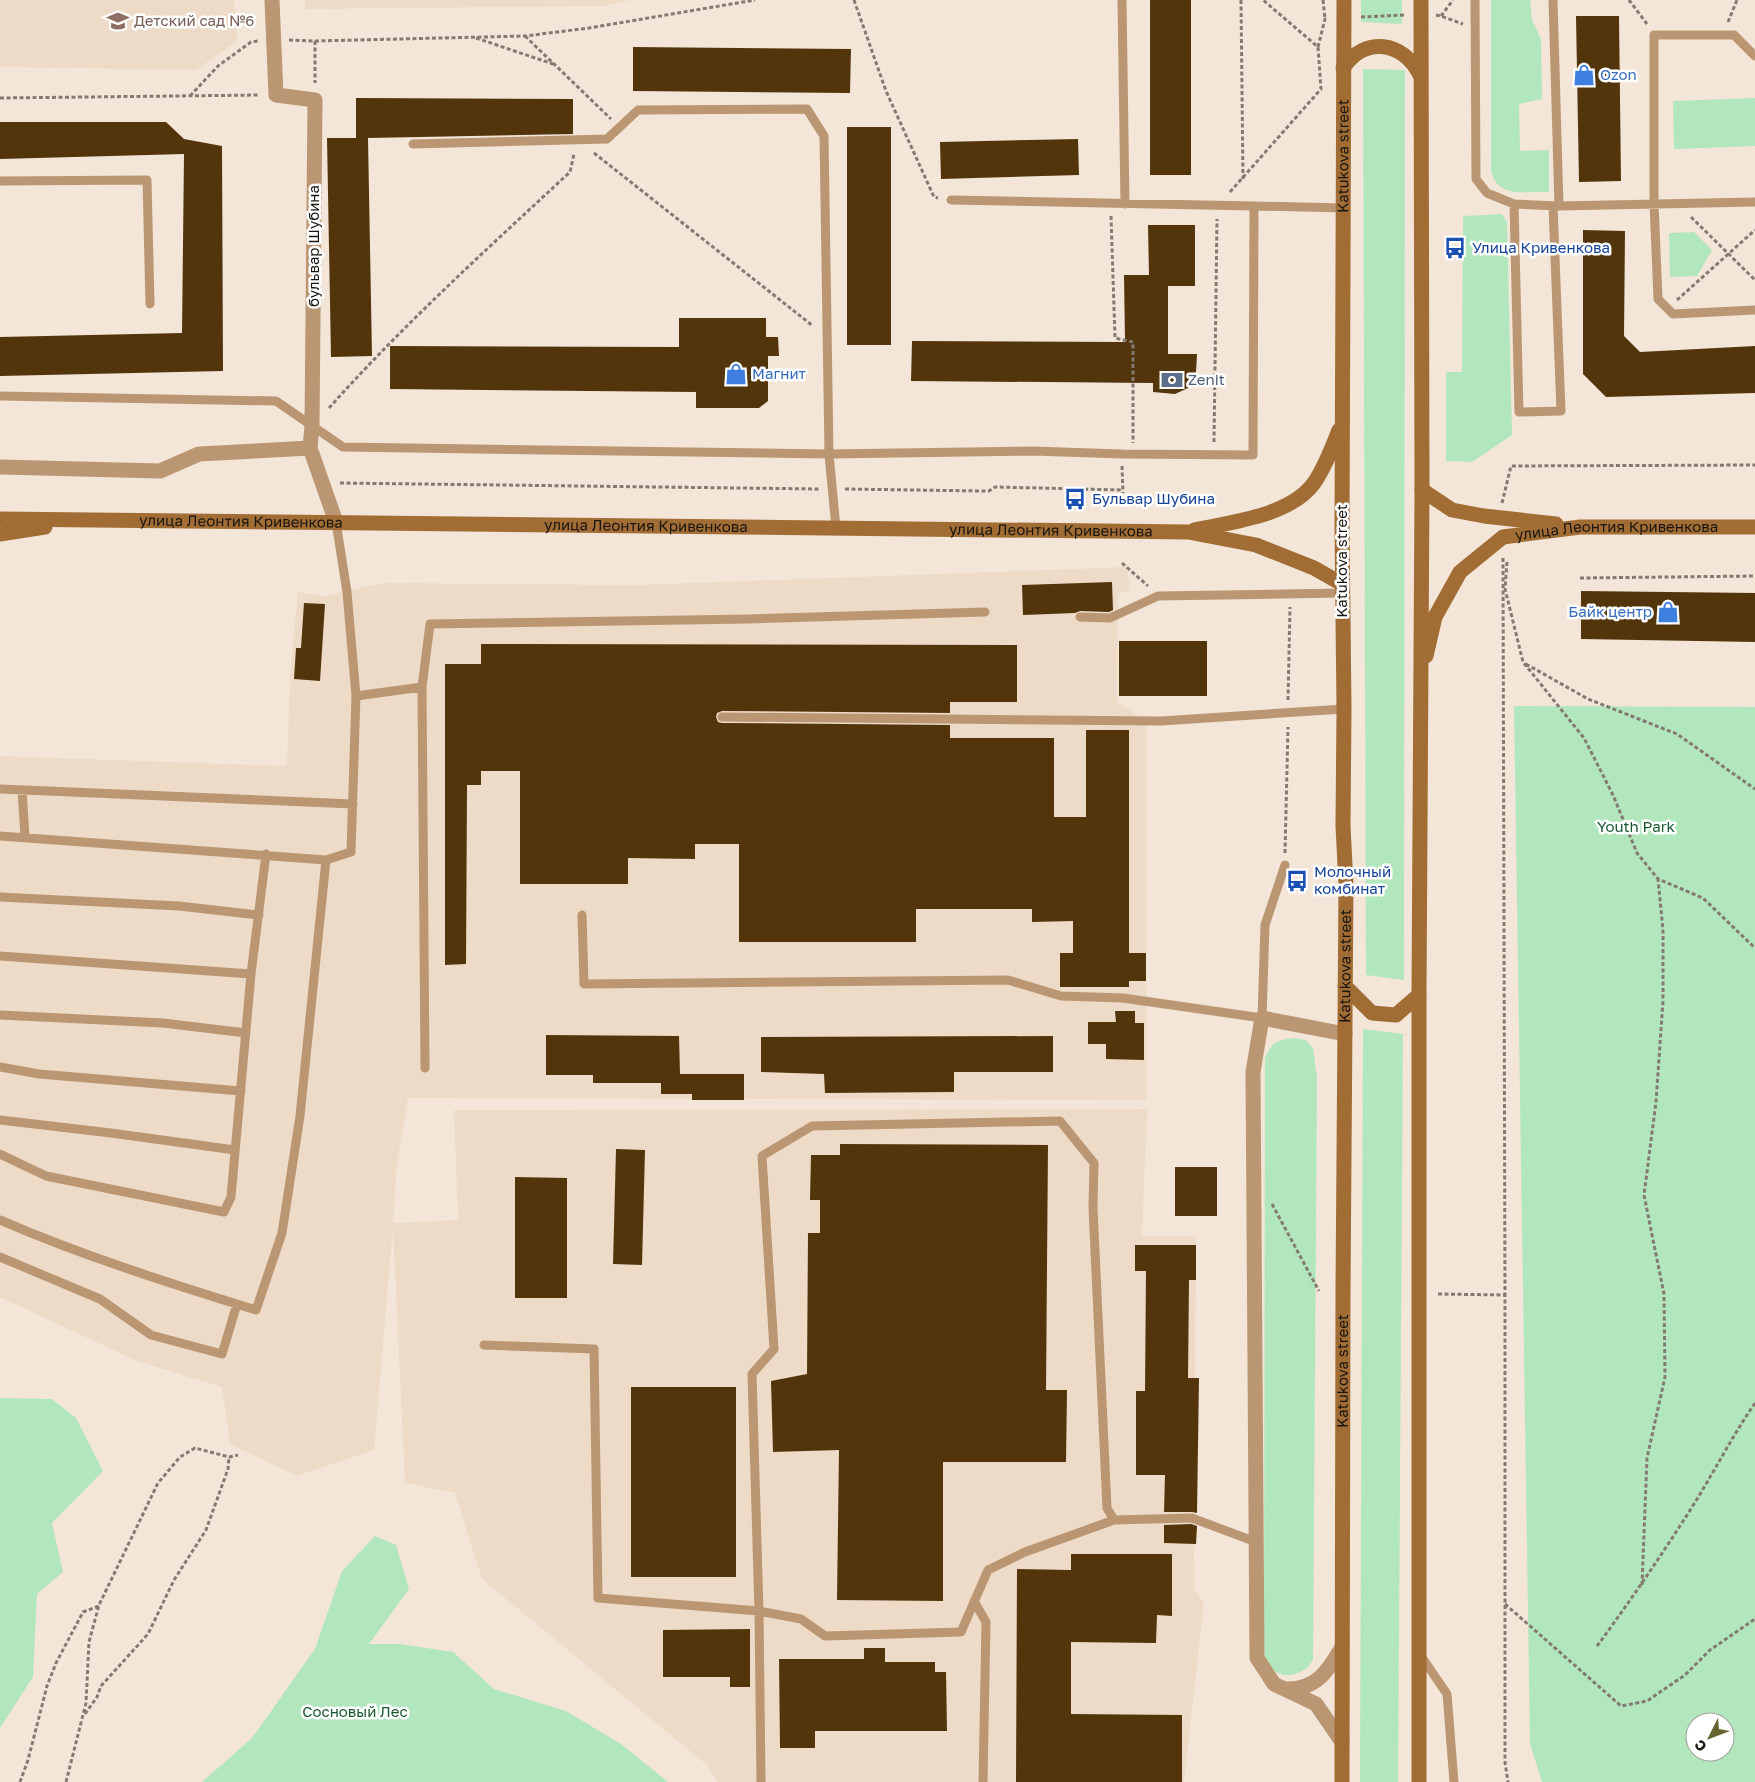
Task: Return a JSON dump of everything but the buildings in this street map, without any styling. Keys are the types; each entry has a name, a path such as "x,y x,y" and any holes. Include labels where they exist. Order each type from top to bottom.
{"main road":[{"name":"Katukova street","path":"1342,1782 1345,1034 1342,588 1344,0"},
{"path":"1419,1782 1419,995 1422,490 1421,7"},
{"path":"1343,68 1357,52 1373,46 1390,47 1404,55 1416,67 1420,75"},
{"path":"1188,532 1257,517 1291,503 1313,483 1342,423"},
{"path":"1422,490 1452,510 1580,527"},
{"name":"улица Леонтия Кривенкова","path":"0,519 1188,532"},
{"name":"улица Леонтия Кривенкова","path":"0,534 104,519"},
{"name":"улица Леонтия Кривенкова","path":"1420,681 1435,617 1460,572 1503,537 1580,527 1755,527"},
{"path":"1188,532 1256,545 1314,568 1342,588"},
{"path":"1345,986 1372,1013 1396,1015 1419,995"}],"street":[{"path":"272,0 276,95 315,100"},
{"name":"бульвар Шубина","path":"315,100 312,426 310,448 336,522"},
{"path":"0,467 160,471 199,454 310,448"},
{"path":"1342,1742 1316,1704 1274,1684 1258,1658 1253,1072 1262,1018 1345,1034"},
{"path":"1274,1684 1288,1690 1305,1688 1319,1679 1330,1668 1342,1648"}],"lane":[{"path":"1122,0 1126,204"},
{"path":"1475,0 1476,179 1487,193 1514,204 1556,206 1755,202"},
{"path":"1514,204 1519,412 1561,411 1552,0"},
{"path":"1755,56 1734,35 1654,35 1654,204 1658,299 1672,314 1755,310"},
{"path":"413,144 607,139 638,110 807,109 824,136 829,454 836,528"},
{"path":"0,181 147,180 150,304"},
{"path":"951,200 1344,208"},
{"path":"0,396 276,401 343,447 829,454 1033,451 1252,455 1254,206"},
{"path":"0,836 266,854 326,860 351,852 356,696 348,592 336,522"},
{"path":"1080,617 1110,618 1158,596 1290,594 1342,588"},
{"path":"425,1068 422,687 430,624 749,620 985,612"},
{"path":"356,696 422,687"},
{"path":"722,718 1161,721 1344,709"},
{"path":"0,789 352,804"},
{"path":"22,790 25,837"},
{"path":"0,1154 46,1176 224,1212 231,1197 246,1032 266,854"},
{"path":"0,1220 49,1241 161,1280 256,1310 282,1233 300,1116 326,860"},
{"path":"582,915 584,984 1008,980 1061,996 1123,998 1262,1018 1266,925 1285,866"},
{"path":"0,897 179,906 259,915"},
{"path":"0,956 252,974"},
{"path":"0,1015 163,1023 246,1032"},
{"path":"0,1067 39,1074 241,1091"},
{"path":"0,1120 235,1150"},
{"path":"761,1782 752,1374 774,1349 762,1156 812,1126 1060,1122 1094,1163 1093,1208 1107,1508 1114,1520"},
{"path":"0,1257 100,1299 151,1335 222,1354 237,1304"},
{"path":"484,1345 594,1350 598,1598 758,1611 801,1618 825,1636 961,1632 988,1570 1025,1552 1114,1520 1192,1518 1256,1542"},
{"path":"974,1601 986,1622 983,1782"},
{"path":"1419,1653 1447,1694 1454,1782"}],"path":[{"path":"190,96 218,66 251,42 274,39 315,41 525,36 589,28 755,0"},
{"path":"854,0 886,91 934,197 951,200"},
{"path":"1241,0 1242,179"},
{"path":"1264,0 1318,47"},
{"path":"1214,454 1218,205 1321,89 1318,47 1325,19 1323,0"},
{"path":"1441,16 1453,0"},
{"path":"1629,0 1654,35"},
{"path":"1723,35 1738,0"},
{"path":"1325,19 1421,7 1475,29"},
{"path":"525,36 620,127"},
{"path":"474,38 556,65"},
{"path":"315,41 315,100"},
{"path":"0,98 276,95"},
{"path":"312,426 372,359 437,295 570,172 577,140 827,338"},
{"path":"1111,203 1114,338 1133,342 1133,454"},
{"path":"1676,203 1755,280"},
{"path":"1668,308 1755,230"},
{"path":"322,482 983,491 989,491 995,487 1123,491 1122,454"},
{"path":"1498,517 1511,466 1755,465"},
{"path":"1503,537 1505,1762 1508,1782"},
{"path":"1507,562 1505,589 1523,662 1584,738 1613,795 1637,853 1658,878 1703,898 1755,948"},
{"path":"1122,563 1158,596"},
{"path":"1580,578 1755,576"},
{"path":"1288,700 1290,594"},
{"path":"1523,662 1588,699 1677,734 1755,789"},
{"path":"1285,866 1288,720"},
{"path":"1642,1585 1647,1458 1665,1377 1664,1294 1644,1195 1656,1102 1663,1002 1663,930 1658,878"},
{"path":"1268,1197 1319,1291"},
{"path":"1438,1294 1505,1295"},
{"path":"1598,1646 1642,1585 1695,1502 1734,1433 1755,1403"},
{"path":"66,1782 86,1703 88,1642 99,1606 158,1483 180,1457 195,1448 229,1457 238,1455"},
{"path":"83,1716 97,1697 101,1686 148,1634 174,1580 206,1530 228,1469 229,1457"},
{"path":"1505,1603 1621,1706 1647,1701 1685,1675 1710,1650 1755,1619"},
{"path":"20,1782 28,1760 47,1686 56,1663 83,1612 99,1606"}],"shaded area":[{"name":"Детский сад №6","path":"0,0 234,0 237,41 196,70 0,67"},
{"path":"305,0 630,0 606,6 305,9"},
{"path":"1127,567 1130,590 1118,594 1117,702 1146,721 1146,1100 408,1098 397,1164 393,1223 458,1220 454,1110 1147,1109 1142,1236 1196,1236 1194,1589 1204,1603 1184,1782 717,1782 707,1765 482,1579 455,1493 405,1483 393,1227 374,1450 297,1476 230,1444 222,1387 137,1361 0,1297 0,756 287,766 290,675 298,592 323,596 384,583 636,585"}],"green space":[{"path":"1361,0 1402,0 1402,24 1361,22"},
{"path":"1491,0 1530,0 1532,20 1541,39 1542,99 1519,104 1520,151 1549,150 1549,192 1514,192 1506,190 1495,180 1491,171"},
{"path":"1363,69 1405,70 1404,980 1366,975"},
{"path":"1755,98 1755,146 1674,149 1673,101"},
{"path":"1502,214 1507,222 1512,435 1472,462 1446,461 1446,372 1462,372 1463,216"},
{"path":"1694,232 1712,250 1697,276 1670,277 1669,233"},
{"name":"Youth Park","path":"1514,706 1755,707 1755,1782 1542,1782 1530,1744"},
{"path":"1363,1029 1403,1034 1398,1782 1360,1782"},
{"path":"1293,1038 1306,1040 1313,1048 1317,1078 1313,1660 1304,1670 1292,1675 1285,1675 1273,1670 1267,1663 1264,1652 1265,1058 1272,1045 1282,1040"},
{"path":"0,1398 52,1399 76,1418 103,1471 52,1523 63,1572 37,1594 33,1677 0,1728"},
{"name":"Сосновый Лес","path":"375,1536 396,1545 409,1589 369,1644 400,1644 453,1652 494,1689 566,1711 621,1744 668,1782 202,1782 252,1738 315,1649 342,1571"}],"place":[{"name":"Детский сад №6","path":"118,21"},
{"name":"Ozon","path":"1584,75"},
{"name":"Улица Кривенкова","path":"1455,248"},
{"name":"Магнит","path":"736,374"},
{"name":"Zenit","path":"1172,380"},
{"name":"Бульвар Шубина","path":"1075,499"},
{"name":"Байк центр","path":"1668,612"},
{"name":"Молочный комбинат","path":"1297,881"}]}
